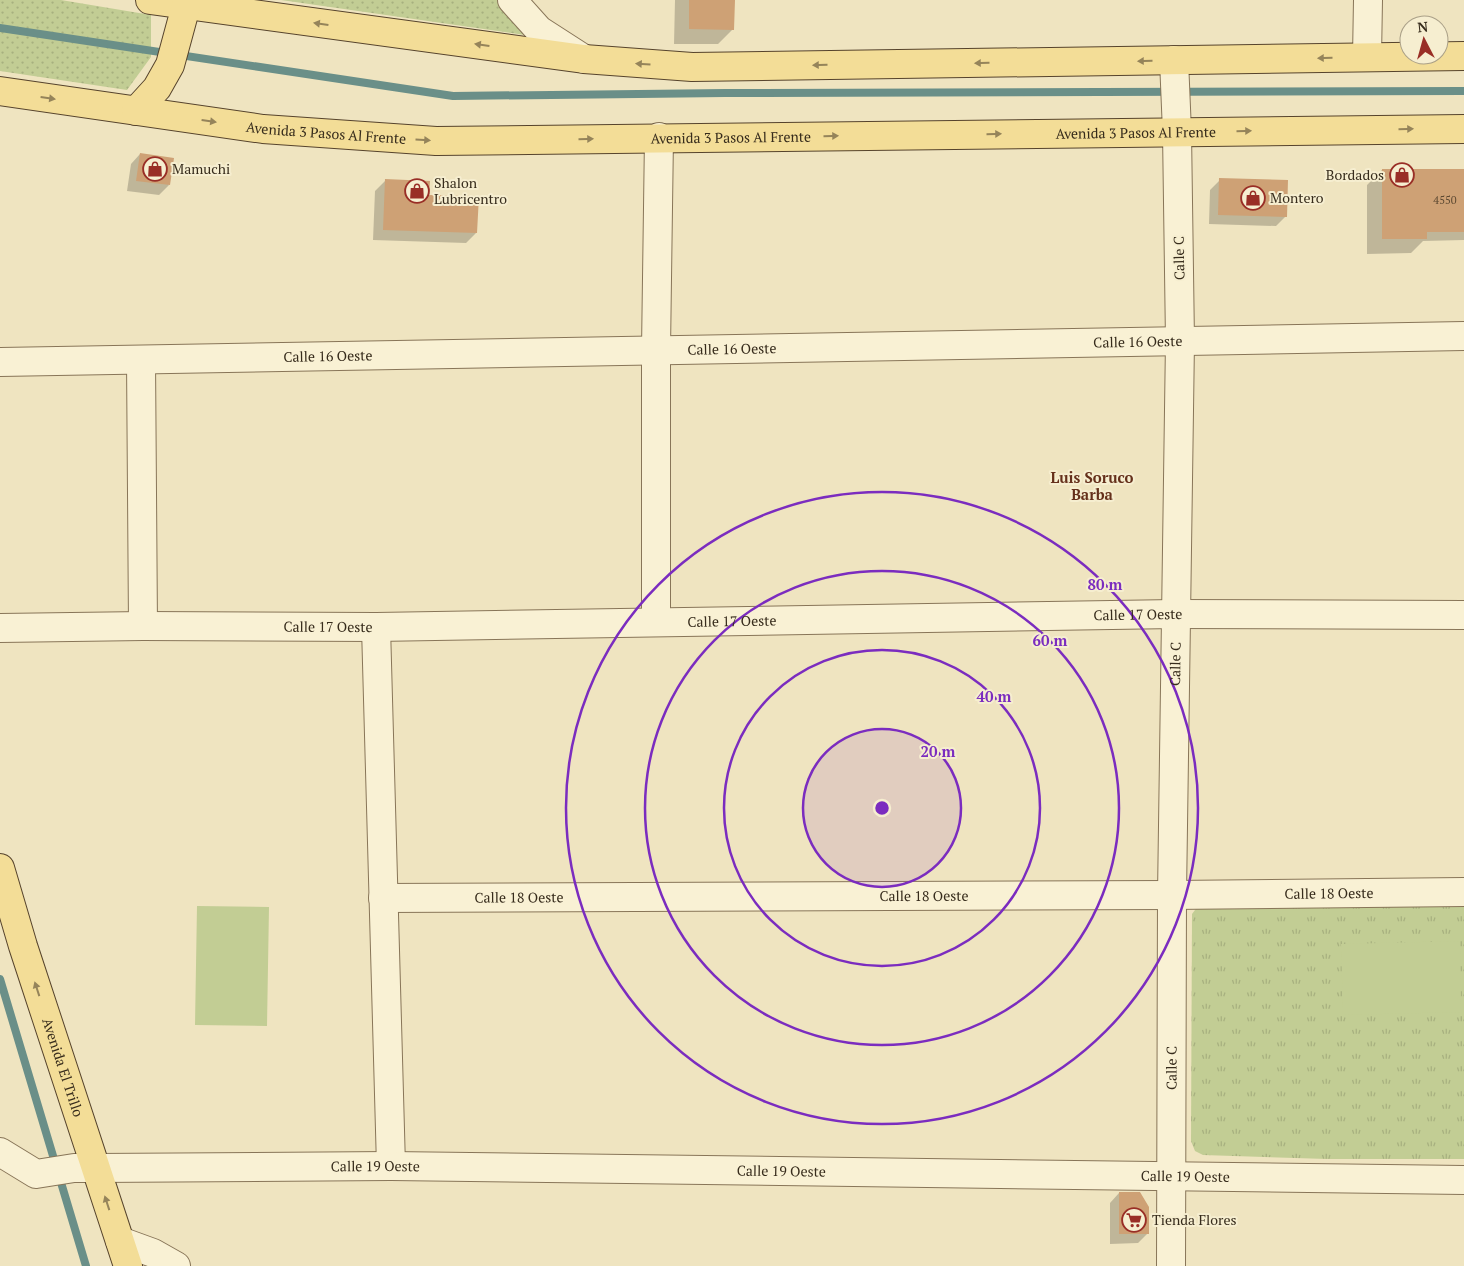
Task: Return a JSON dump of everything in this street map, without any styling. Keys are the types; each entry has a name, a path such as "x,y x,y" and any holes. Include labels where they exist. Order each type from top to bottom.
{"main road":[{"name":"Avenida 3 Pasos Al Frente","path":"150,0 188,9 584,59 1175,96 1464,129"},
{"path":"136,111 157,88 170,65 188,9"},
{"name":"Avenida 3 Pasos Al Frente","path":"0,91 262,129 436,141 659,138 1175,96 1367,57 1464,56"},
{"name":"Avenida El Trillo","path":"0,868 85,1168 124,1254"}],"street":[{"path":"512,0 540,30 584,59"},
{"path":"1367,57 1368,0"},
{"name":"Calle C","path":"1171,1266 1172,895 1180,341 1175,96"},
{"path":"656,621 656,349 659,138"},
{"name":"Calle 16 Oeste","path":"0,362 1464,336"},
{"path":"141,360 143,626"},
{"name":"Calle 17 Oeste","path":"0,628 143,626 376,627 1175,614 1464,615"},
{"path":"376,627 391,1166"},
{"name":"Calle 18 Oeste","path":"384,898 1464,892"},
{"name":"Calle 19 Oeste","path":"0,1152 36,1174 85,1168 391,1166 1464,1180"},
{"path":"124,1254 153,1253 176,1266"}],"green space":[{"path":"0,0 61,0 151,15 151,57 127,90 0,71"},
{"path":"281,0 497,0 511,17 532,36"},
{"path":"1464,901 1464,1159 1327,1159 1203,1155 1195,1151 1191,1141 1192,914 1198,906"},
{"path":"197,906 269,907 267,1026 195,1025"},
{"path":"1460,941 1461,1012 1343,1015 1341,944"}],"building":[{"path":"689,0 735,0 734,30 689,29"},
{"name":"Mamuchi","path":"140,153 174,158 170,185 136,181"},
{"path":"1382,169 1464,169 1464,232 1427,232 1427,239 1382,239"},
{"name":"Montero","path":"1219,178 1288,180 1287,217 1218,215"},
{"path":"385,179 430,181 429,195 479,196 477,233 383,230"},
{"name":"Tienda Flores","path":"1119,1192 1140,1192 1149,1207 1149,1234 1119,1234"}],"waterway":[{"path":"0,28 453,96 725,93 1464,91"},
{"path":"0,979 86,1266"}],"place":[{"name":"Mamuchi","path":"155,169"},
{"name":"Bordados","path":"1402,175"},
{"name":"Shalon Lubricentro","path":"417,191"},
{"name":"Montero","path":"1253,198"},
{"name":"Tienda Flores","path":"1134,1220"}],"district":[{"name":"Luis Soruco Barba","path":"1092,486"}]}
